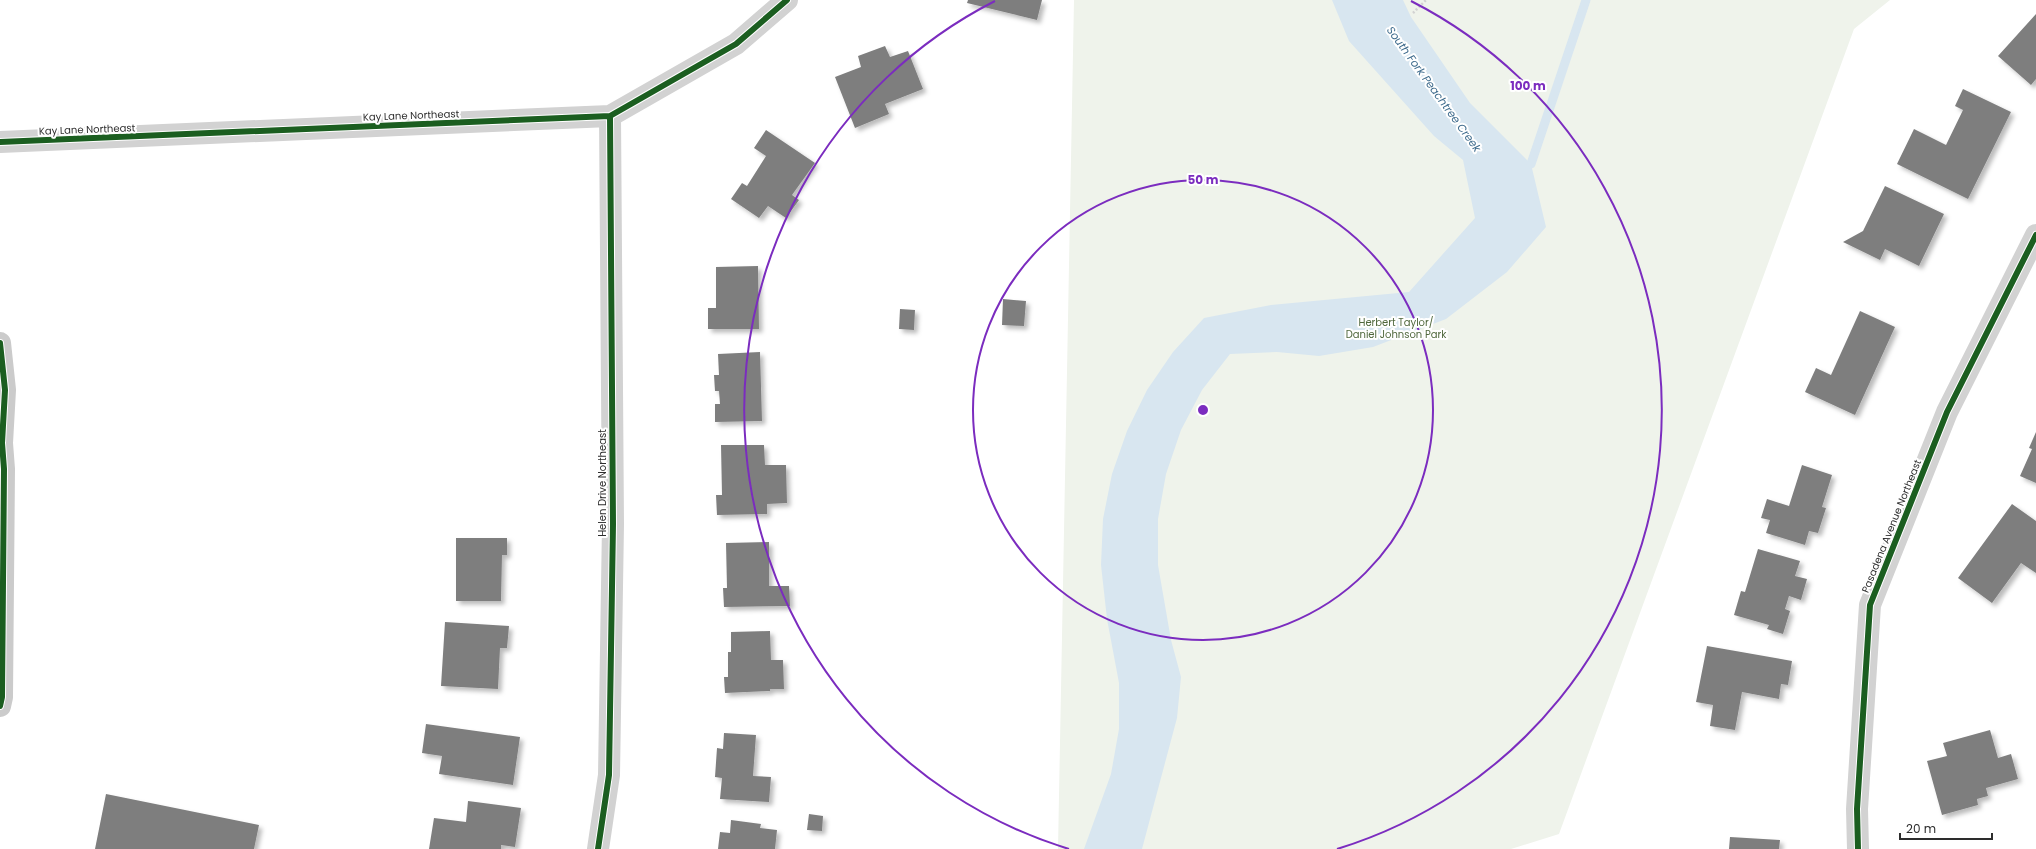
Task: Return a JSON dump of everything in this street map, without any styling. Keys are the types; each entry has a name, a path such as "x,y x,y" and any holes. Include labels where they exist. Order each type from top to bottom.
{"main road":[{"path":"0,343 4,390 2,443 4,469 2,697 0,706"}],"street":[{"name":"Kay Lane Northeast","path":"0,142 610,116 736,44 787,0"},
{"name":"Helen Drive Northeast","path":"598,849 609,775 613,524 610,116"},
{"name":"Pasadena Avenue Northeast","path":"1858,849 1857,809 1870,605 1947,412 2036,235"}],"path":[{"path":"1413,13 1426,0"}],"green space":[{"name":"Herbert Taylor/ Daniel Johnson Park","path":"1074,0 1890,0 1854,29 1559,834 1511,849 1058,849"}],"water":[{"name":"South Fork Peachtree Creek","path":"1332,0 1403,0 1411,17 1470,103 1531,164 1546,227 1507,272 1446,319 1373,347 1319,356 1277,352 1230,354 1202,390 1181,430 1166,474 1158,519 1158,565 1171,640 1181,677 1177,718 1142,849 1084,849 1111,774 1119,729 1119,683 1107,619 1101,565 1103,519 1112,474 1127,431 1147,390 1173,352 1204,318 1271,305 1409,292 1475,218 1463,160 1434,136 1349,41"}],"building":[{"path":"968,0 1042,0 1037,20 967,3"},
{"path":"2036,14 2036,79 2031,85 1998,56"},
{"path":"885,46 890,57 908,51 923,89 885,104 889,114 855,128 835,77 861,67 858,56"},
{"path":"1963,89 2011,112 1968,199 1897,164 1914,129 1946,145 1963,110 1955,106"},
{"path":"766,130 815,163 792,195 799,200 786,218 768,206 759,218 731,199 742,183 747,186 766,156 754,148"},
{"path":"1885,186 1944,214 1919,266 1885,249 1880,260 1843,242 1863,231"},
{"path":"758,266 759,329 708,329 708,308 716,308 716,267"},
{"path":"1003,299 1026,301 1024,326 1002,325"},
{"path":"900,309 915,310 914,330 899,329"},
{"path":"1860,311 1895,327 1855,415 1805,392 1816,368 1831,375"},
{"path":"760,352 762,421 715,422 715,404 720,404 719,391 715,391 714,375 719,375 718,354"},
{"path":"2036,432 2036,483 2020,476 2032,449 2029,448"},
{"path":"721,445 764,445 765,465 786,465 787,503 767,504 767,514 717,515 716,495 722,495"},
{"path":"1802,465 1832,475 1822,507 1826,508 1818,533 1809,531 1805,545 1766,533 1770,520 1761,518 1767,499 1789,506"},
{"path":"2012,504 2036,521 2036,573 2021,563 1992,603 1958,578"},
{"path":"456,538 507,538 507,555 502,555 501,601 456,601"},
{"path":"769,542 769,586 789,586 790,606 724,607 723,588 727,588 726,543"},
{"path":"1758,549 1800,561 1795,576 1807,579 1801,600 1789,596 1785,609 1790,611 1783,634 1767,629 1769,625 1734,615 1741,591 1745,592"},
{"path":"445,622 509,626 507,648 500,648 498,689 441,686"},
{"path":"770,631 771,660 783,660 784,689 725,693 724,677 728,677 728,652 731,652 731,632"},
{"path":"1707,646 1792,661 1788,685 1781,684 1779,699 1742,692 1735,730 1710,726 1713,705 1696,702"},
{"path":"426,724 520,737 513,785 439,774 442,756 422,753"},
{"path":"1990,730 1998,758 2011,754 2018,779 1986,788 1988,796 1977,799 1978,805 1942,815 1927,761 1947,756 1943,743"},
{"path":"724,733 756,735 753,776 771,777 769,802 720,799 722,778 715,777 717,748 723,749"},
{"path":"106,794 259,825 254,849 95,849"},
{"path":"468,801 521,808 515,847 501,845 501,849 429,849 434,818 466,822"},
{"path":"809,814 823,816 822,831 807,830"},
{"path":"731,820 761,824 760,828 777,830 775,849 718,849 720,832 730,833"},
{"path":"1730,837 1780,840 1779,849 1729,849"}],"waterway":[{"path":"1531,164 1586,0"}],"cycle path":[{"path":"0,142 610,116 736,44 787,0"},
{"path":"598,849 609,775 613,524 610,116"},
{"path":"1858,849 1857,809 1870,605 1947,412 2036,235"},
{"path":"0,343 5,390 2,443 4,469 2,697 0,706"}]}
